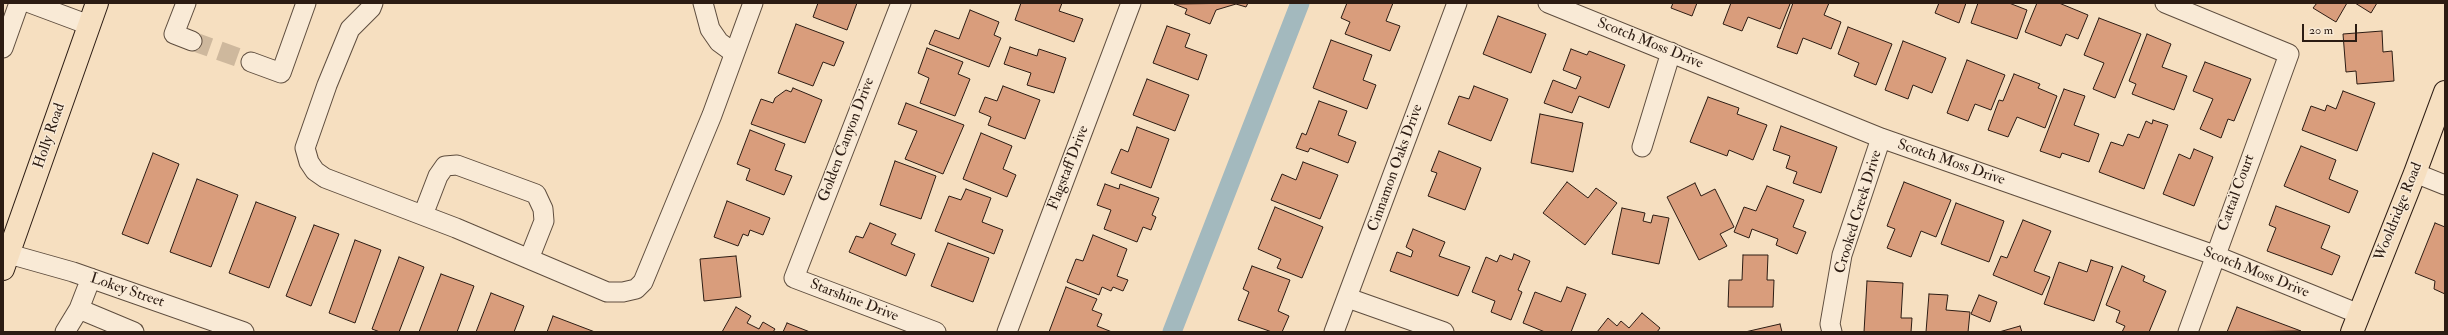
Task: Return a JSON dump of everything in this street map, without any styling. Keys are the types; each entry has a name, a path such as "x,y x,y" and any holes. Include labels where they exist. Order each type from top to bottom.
{"main road":[{"name":"Holly Road","path":"6,261 97,3"},
{"name":"Wooldridge Road","path":"2355,323 2415,173 2445,92"}],"street":[{"path":"3,48 19,3"},
{"path":"30,3 89,25"},
{"path":"186,3 174,34 192,41"},
{"path":"250,62 281,73 306,3"},
{"path":"373,3 371,8 350,29 327,85 305,148 308,162 325,178 423,215 607,292 623,292 636,289 643,282 734,53 752,3"},
{"path":"703,3 710,29 719,42 734,53"},
{"name":"Golden Canyon Drive","path":"794,278 901,3"},
{"name":"Flagstaff Drive","path":"1007,332 1131,3"},
{"name":"Cinnamon Oaks Drive","path":"1334,332 1348,298 1457,3"},
{"name":"Scotch Moss Drive","path":"1548,3 1881,138 2214,255 2355,323"},
{"name":"Cattail Court","path":"2165,3 2289,54 2214,255 2188,332"},
{"path":"1642,147 1671,52"},
{"name":"Crooked Creek Drive","path":"1832,332 1830,324 1842,255 1881,138"},
{"path":"423,215 438,176 445,166 457,165 536,194 542,209 544,221 530,259"},
{"path":"2415,173 2445,185"},
{"name":"Lokey Street","path":"6,261 91,278 244,332"},
{"path":"65,332 79,309 91,278"},
{"name":"Starshine Drive","path":"794,278 936,332"},
{"path":"1348,298 1444,332"},
{"path":"79,309 134,332"}],"building":[{"path":"818,3 857,3 847,30 813,17"},
{"path":"1021,3 1062,3 1059,11 1083,19 1074,42 1015,20"},
{"path":"1248,3 1246,7 1236,4 1216,10 1210,24 1185,14 1187,9 1174,4"},
{"path":"1347,3 1393,3 1386,21 1400,26 1390,51 1345,34 1350,22 1341,18"},
{"path":"1673,3 1697,3 1692,16 1671,8"},
{"path":"1731,3 1790,4 1780,29 1748,17 1742,31 1723,24"},
{"path":"1793,3 1829,3 1824,15 1841,22 1831,49 1803,38 1797,54 1777,47"},
{"path":"1939,3 1966,3 1959,23 1935,13"},
{"path":"1978,3 2009,3 2027,10 2017,39 1971,23"},
{"path":"2037,3 2059,3 2088,15 2078,39 2066,34 2061,46 2025,32"},
{"path":"2317,3 2347,3 2336,22 2313,8"},
{"path":"2355,3 2377,3 2371,13"},
{"path":"970,10 999,22 994,35 1001,38 989,67 929,44 935,30 959,39"},
{"path":"1498,16 1546,34 1531,73 1483,54"},
{"path":"2099,18 2141,34 2115,98 2093,89 2104,63 2084,55"},
{"path":"796,24 844,42 834,66 823,62 813,86 778,73"},
{"path":"1167,26 1190,34 1185,47 1207,55 1198,80 1153,63"},
{"path":"1848,27 1892,44 1876,85 1854,76 1859,63 1838,54"},
{"path":"2382,31 2383,52 2392,51 2394,81 2357,84 2356,71 2346,72 2343,34"},
{"path":"2147,34 2171,44 2162,67 2187,76 2174,110 2132,94 2136,84 2129,81"},
{"path":"1331,40 1372,55 1363,80 1376,85 1367,109 1313,88"},
{"path":"1903,41 1946,58 1932,93 1913,85 1908,99 1885,90"},
{"path":"1010,47 1037,56 1039,49 1066,58 1054,93 1027,85 1031,73 1004,64"},
{"path":"927,48 963,62 958,74 970,79 955,116 920,103 929,78 918,73"},
{"path":"1571,49 1587,55 1589,51 1625,65 1609,108 1579,96 1572,113 1544,103 1553,80 1576,89 1581,77 1563,70"},
{"path":"1967,60 2005,75 1991,110 1975,104 1968,121 1947,113"},
{"path":"2205,62 2251,79 2234,121 2228,119 2221,138 2200,129 2213,99 2193,91"},
{"path":"2014,74 2040,84 2038,88 2057,96 2045,128 2017,117 2008,137 1988,130 1999,100 2003,101"},
{"path":"1147,79 1189,95 1175,131 1133,115"},
{"path":"1003,86 1040,100 1025,139 988,125 991,117 979,112 985,97 997,101"},
{"path":"1474,86 1508,99 1491,141 1448,124 1459,96 1469,99"},
{"path":"793,88 822,100 805,143 751,124 761,99 773,103 775,98 786,90 791,92"},
{"path":"2064,89 2085,96 2074,125 2099,134 2089,162 2062,153 2060,158 2040,151"},
{"path":"2343,91 2375,103 2357,151 2302,130 2311,106 2325,111 2327,105 2336,109"},
{"path":"1708,97 1739,108 1737,114 1767,125 1753,160 1729,150 1727,156 1690,142"},
{"path":"1319,101 1347,111 1338,135 1356,142 1348,163 1310,148 1308,152 1296,148 1302,133 1306,135"},
{"path":"906,103 964,125 943,174 905,159 917,131 898,124"},
{"path":"1540,114 1583,123 1573,172 1531,163"},
{"path":"2153,120 2168,125 2144,189 2099,172 2111,142 2123,146 2128,134 2139,138 2146,121 2152,124"},
{"path":"1781,126 1837,147 1821,193 1793,183 1797,172 1786,168 1790,156 1773,150"},
{"path":"1137,127 1169,139 1151,188 1111,173 1121,149 1128,152"},
{"path":"750,130 785,144 775,170 792,176 784,195 746,180 750,169 737,164"},
{"path":"981,133 1012,146 1003,169 1016,175 1007,197 963,179"},
{"path":"2301,146 2336,160 2329,179 2358,191 2349,213 2284,186"},
{"path":"2194,149 2213,157 2194,206 2163,194 2179,154 2190,159"},
{"path":"1439,151 1481,168 1465,210 1428,196 1437,173 1431,171"},
{"path":"153,153 179,164 148,244 122,234"},
{"path":"895,161 936,176 921,219 880,205"},
{"path":"1303,162 1338,175 1320,219 1271,200 1282,174 1296,180"},
{"path":"197,179 238,195 211,267 170,252"},
{"path":"1567,182 1588,198 1596,188 1617,203 1585,245 1543,213"},
{"path":"1904,182 1951,200 1936,237 1921,231 1911,257 1887,248 1895,229 1887,226"},
{"path":"1695,183 1701,196 1715,189 1734,227 1720,234 1727,246 1699,260 1667,197"},
{"path":"1105,184 1119,189 1120,184 1159,198 1152,215 1156,217 1151,230 1143,227 1137,242 1104,229 1111,210 1097,205"},
{"path":"1767,186 1804,200 1793,227 1806,232 1797,254 1776,245 1778,239 1752,229 1749,238 1734,232 1744,207 1756,211"},
{"path":"966,189 991,198 982,222 1003,230 994,254 935,231 949,196 961,200"},
{"path":"727,201 770,218 763,235 750,230 748,236 743,234 738,246 714,237"},
{"path":"256,202 296,217 269,288 229,273"},
{"path":"1956,203 2004,221 1989,262 1941,244"},
{"path":"2276,206 2330,226 2321,248 2340,256 2332,275 2267,251 2276,228 2269,225"},
{"path":"1275,207 1323,227 1302,278 1277,268 1281,259 1258,249"},
{"path":"1622,208 1645,213 1643,221 1651,223 1653,215 1669,218 1659,264 1612,254"},
{"path":"2023,220 2051,231 2034,271 2050,277 2042,295 1993,275 2001,256 2007,258"},
{"path":"870,223 896,234 891,244 915,254 906,276 849,252 856,236 863,238"},
{"path":"2435,223 2445,227 2445,294 2434,289 2435,281 2415,273"},
{"path":"314,225 339,234 311,306 286,296"},
{"path":"1413,229 1445,242 1439,256 1470,267 1458,296 1390,271 1397,252 1411,257 1413,251 1406,247"},
{"path":"1093,235 1127,249 1117,276 1128,280 1123,291 1113,287 1111,291 1102,287 1099,295 1067,282 1076,259 1083,261"},
{"path":"355,240 381,250 355,323 329,313"},
{"path":"948,243 989,258 973,302 931,286"},
{"path":"1514,254 1530,261 1518,290 1522,292 1511,320 1491,312 1495,301 1472,292 1486,257 1497,262 1500,255 1512,260"},
{"path":"1743,255 1768,255 1767,280 1774,280 1773,307 1728,307 1729,280 1742,280"},
{"path":"736,256 741,297 704,301 700,259"},
{"path":"399,257 424,267 399,332 380,332 372,329"},
{"path":"2091,260 2113,267 2094,321 2044,304 2059,262 2087,272"},
{"path":"1252,266 1290,280 1278,311 1289,316 1282,332 1272,332 1238,320 1249,292 1243,289"},
{"path":"2122,266 2145,276 2143,281 2166,291 2149,332 2122,332 2125,326 2116,322 2120,311 2106,305"},
{"path":"441,274 474,286 457,332 419,332"},
{"path":"1867,281 1903,283 1901,318 1912,318 1911,332 1864,332"},
{"path":"1066,287 1097,299 1092,310 1102,314 1097,326 1112,332 1049,332"},
{"path":"1567,287 1586,294 1571,332 1545,332 1523,323 1535,292 1561,302"},
{"path":"491,293 524,306 514,332 476,332"},
{"path":"1929,294 1948,295 1946,310 1970,312 1968,332 1926,332"},
{"path":"1979,295 1997,302 1990,322 1971,314"},
{"path":"736,307 751,316 747,323 759,329 763,322 775,329 773,332 722,332"},
{"path":"2237,307 2301,331 2227,332"},
{"path":"1642,313 1660,328 1657,332 1597,332 1608,318 1617,326 1621,321 1629,328"},
{"path":"553,316 595,332 547,332"},
{"path":"787,323 810,332 783,332"},
{"path":"1780,324 1782,332 1745,332"},
{"path":"2020,326 2022,332 1999,332"}],"waterway":[{"path":"1172,332 1300,3"}],"tunnel":[{"path":"192,41 251,62"}]}
